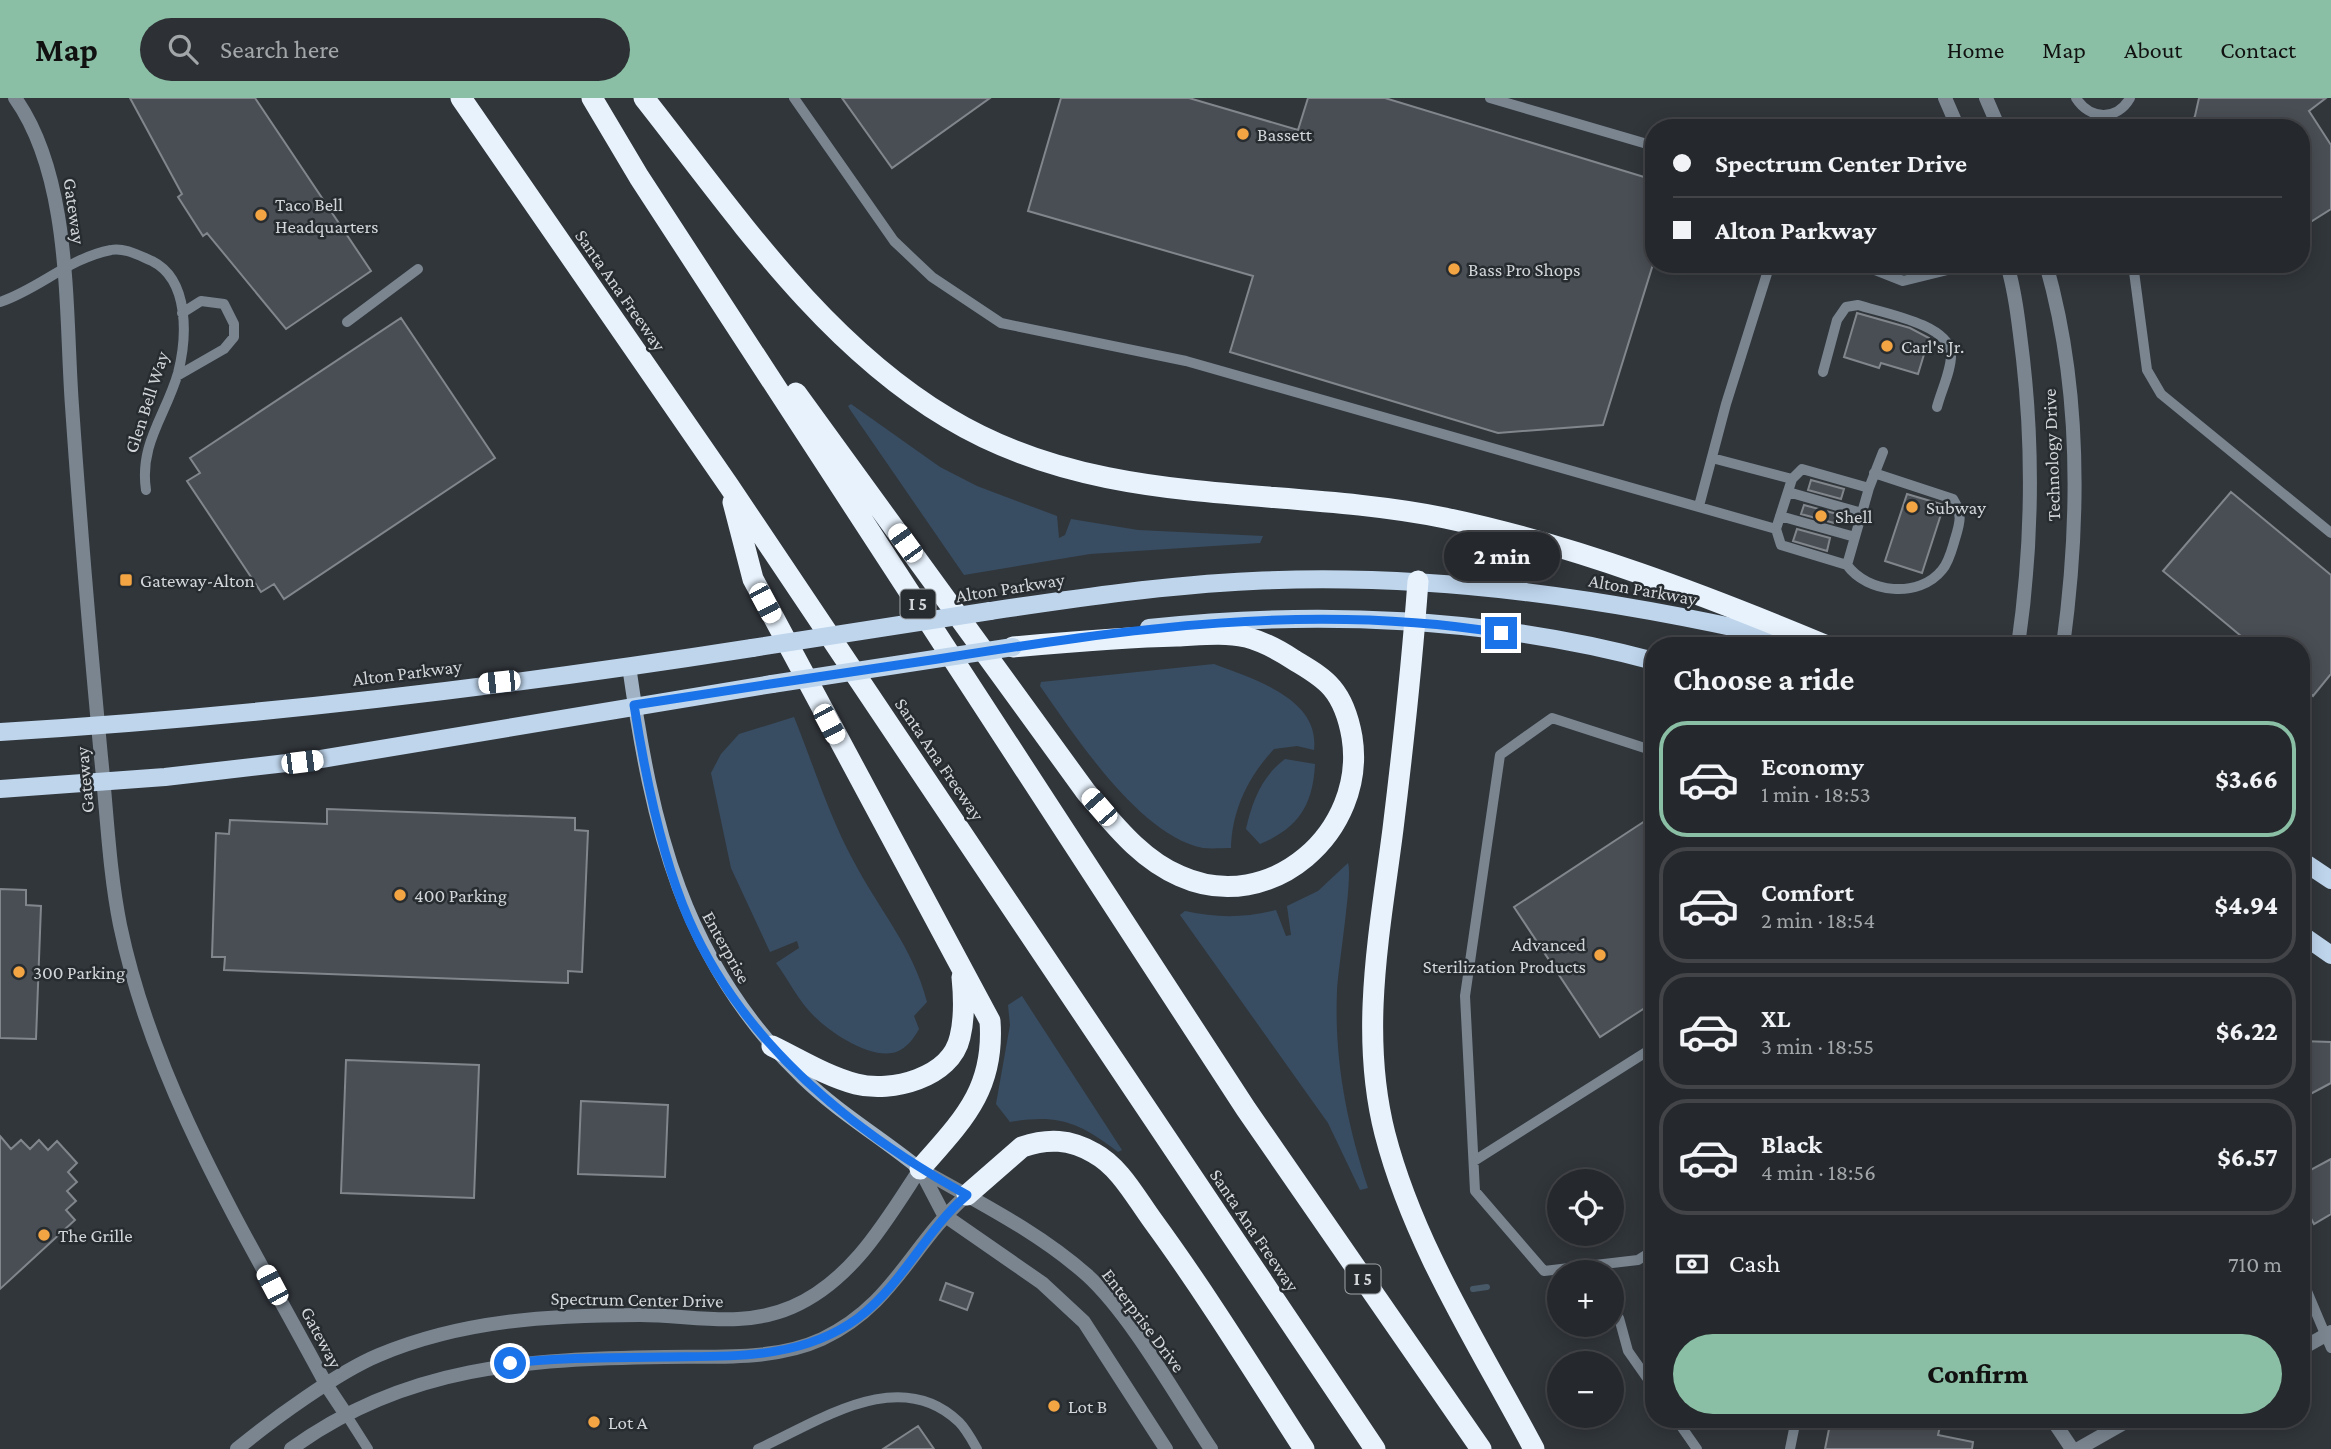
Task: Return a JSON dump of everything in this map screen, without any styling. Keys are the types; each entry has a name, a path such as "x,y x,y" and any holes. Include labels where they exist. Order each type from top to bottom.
{"highway":[{"name":"Santa Ana Freeway","path":"461,98 729,486 1375,1449"},
{"name":"I 5","path":"592,98 635,170 1246,1109 1481,1449"},
{"path":"644,98 787,278 866,357 930,408 1005,449 1069,471 1116,481 1184,490 1332,502 1446,519 1547,545 1676,587 1804,637"},
{"path":"635,170 1048,741 1086,792 1126,837 1156,863 1180,876 1230,886 1267,879 1292,869 1310,856 1336,825 1345,806 1354,763 1347,716 1332,688 1315,672 1279,650 1228,634 1013,647"},
{"path":"729,486 753,579 990,1021 992,1051 984,1082 969,1113 920,1169"},
{"path":"1418,581 1401,768 1374,970 1371,1051 1384,1133 1411,1217 1534,1449"},
{"path":"772,1046 831,1075 858,1084 885,1087 910,1082 933,1071 949,1057 960,1039 964,1006 961,964"},
{"path":"967,1195 1022,1147 1033,1143 1052,1140 1071,1142 1096,1154 1119,1174 1178,1256 1304,1449"}],"main road":[{"name":"Alton Parkway","path":"0,732 302,706 628,666 990,611 1198,584 1300,580 1418,581 1644,609 1774,637"},
{"path":"0,789 104,782 321,759 571,719 634,705 1013,647 1202,623 1272,619 1415,622 1570,644 1645,659"},
{"name":"Enterprise","path":"628,666 641,752 687,914 726,989 772,1046 817,1091 920,1169"},
{"path":"2310,866 2331,880"},
{"path":"2310,946 2331,955"}],"street":[{"name":"Gateway","path":"15,98 33,126 51,175 64,267 98,724 121,927 150,1031 195,1142 327,1386 348,1416"},
{"path":"1945,98 1954,119"},
{"path":"1986,98 1995,119"},
{"name":"Technology Drive","path":"2010,273 2014,287 2027,398 2032,474 2029,563 2019,637"},
{"name":"Technology Drive","path":"2048,273 2062,332 2073,445 2074,509 2064,637"},
{"path":"920,1169 944,1215 1042,1283 1084,1322 1166,1449"},
{"name":"Spectrum Center Drive","path":"237,1449 375,1356 488,1324 559,1316 652,1315 750,1321 771,1315 813,1296 848,1268 888,1217 920,1169"},
{"name":"Enterprise Drive","path":"920,1169 1000,1211 1087,1275 1104,1293 1211,1449"},
{"path":"291,1449 348,1416 414,1385 510,1363 566,1359 755,1355 798,1348 838,1331 873,1306 901,1275 944,1215 967,1195"},
{"path":"2310,1346 2329,1339"},
{"path":"2058,1428 2072,1449"},
{"path":"2078,1449 2115,1428"}],"lane":[{"path":"794,98 894,241 932,277 1001,323 1186,361 1776,529"},
{"path":"1490,98 1645,143"},
{"path":"2076,98 2089,112 2109,116 2124,107 2130,98"},
{"name":"Glen Bell Way","path":"0,302 19,296 64,267 112,249 135,254 155,263 169,276 178,292 183,313 183,338 177,376 148,444 143,472 146,490"},
{"path":"348,322 418,269"},
{"path":"1699,506 1729,392 1767,273"},
{"path":"1884,273 1903,281 1935,273"},
{"path":"2134,273 2147,370 2161,394 2331,533"},
{"path":"177,376 224,349 234,337 234,324 224,304 201,301 183,313"},
{"path":"1823,372 1837,320 1846,307 1858,305 1936,330 1949,343 1952,356 1937,407"},
{"path":"1847,565 1869,488 1883,452"},
{"path":"1712,458 1791,479"},
{"path":"1869,488 1802,469 1791,479 1776,529 1781,545 1847,565 1861,580 1892,589 1920,585 1942,571 1960,522 1960,510 1953,499 1874,473"},
{"path":"1788,492 1862,513"},
{"path":"1780,516 1855,537"},
{"path":"1645,748 1552,718 1500,755 1465,996 1475,1191 1544,1271 1639,1260 1645,1256"},
{"path":"1474,1161 1645,1053"},
{"path":"2310,1296 2329,1339"},
{"path":"1624,1336 1628,1350 1645,1375"},
{"path":"762,1448 857,1403 902,1397 917,1398 939,1407 960,1423 977,1449"},
{"path":"348,1416 368,1449"},
{"path":"1682,1428 1697,1449"},
{"path":"1790,1449 1794,1428"},
{"path":"782,1437 789,1449"}],"shaded area":[{"path":"851,404 940,467 977,486 1057,516 1059,538 1065,535 1071,519 1138,530 1263,536 1260,543 1090,554 964,575 851,411 848,406"},
{"path":"1214,664 1281,693 1306,717 1313,732 1314,750 1297,746 1274,749 1256,771 1238,807 1231,848 1203,848 1179,839 1156,824 1111,781 1040,686 1041,682"},
{"path":"794,717 844,843 904,946 921,982 927,1002 914,1016 919,1029 907,1045 896,1052 864,1049 830,1030 809,1010 776,963 799,948 797,941 770,952 731,868 711,773 721,754 739,734"},
{"path":"1285,759 1315,764 1311,791 1307,803 1294,822 1260,844 1246,829 1248,819 1264,782"},
{"path":"1348,863 1349,886 1338,979 1337,1017 1344,1091 1368,1188 1360,1190 1328,1123 1180,915 1185,911 1242,916 1276,910 1286,936 1291,935 1287,906 1318,891"},
{"path":"1022,996 1122,1150 1118,1152 1079,1127 1055,1120 1010,1122 996,1104 1010,1025 1008,1005"}],"building":[{"name":"Taco Bell Headquarters","path":"130,98 255,98 371,271 286,329 207,233 203,236 178,197 182,194"},
{"path":"842,98 990,98 892,168"},
{"name":"Bass Pro Shops","path":"1061,98 1189,98 1298,130 1308,98 1385,98 1645,177 1645,273 1650,273 1603,425 1498,433 1230,352 1253,276 1028,211"},
{"path":"2199,98 2326,98 2309,111 2331,145 2331,209 2310,222 2310,119 2194,119"},
{"name":"Carl's Jr.","path":"1857,313 1910,328 1929,338 1918,374 1881,363 1879,368 1844,357"},
{"path":"401,318 495,458 284,599 274,584 261,592 187,481 200,473 190,458"},
{"path":"1811,480 1844,489 1841,499 1808,490"},
{"path":"2231,492 2331,575 2331,674 2313,696 2310,694 2310,637 2242,637 2163,571"},
{"path":"1907,494 1944,505 1922,573 1885,561"},
{"path":"1804,505 1837,514 1834,523 1801,514"},
{"path":"1797,529 1830,538 1827,551 1793,541"},
{"name":"400 Parking","path":"327,809 575,818 575,830 588,831 582,972 568,971 568,983 224,970 225,957 212,957 216,833 229,834 230,820 327,824"},
{"name":"Advanced Sterilization Products","path":"1645,821 1645,1008 1600,1037 1514,907"},
{"name":"300 Parking","path":"0,889 26,890 26,905 41,906 36,1039 0,1038"},
{"path":"2310,1041 2331,1042 2331,1083 2310,1094"},
{"path":"346,1060 479,1065 474,1198 341,1193"},
{"path":"581,1101 668,1105 665,1177 578,1174"},
{"path":"0,1136 11,1149 21,1140 30,1149 39,1140 48,1150 57,1141 77,1163 68,1172 77,1182 67,1191 76,1201 66,1210 75,1220 0,1289"},
{"path":"2331,1159 2331,1214 2314,1224 2310,1217 2310,1170"},
{"path":"946,1283 973,1293 967,1310 940,1300"},
{"path":"918,1426 934,1449 883,1449"},
{"path":"1829,1428 1940,1428 1938,1435 1973,1442 1972,1449 1825,1449"}],"waterway":[{"path":"1473,1289 1487,1287"}],"place":[{"name":"Bassett","path":"1243,134"},
{"name":"Taco Bell Headquarters","path":"261,215"},
{"name":"Bass Pro Shops","path":"1454,269"},
{"name":"Carl's Jr.","path":"1887,346"},
{"name":"Subway","path":"1912,507"},
{"name":"Shell","path":"1821,516"},
{"name":"Gateway-Alton","path":"126,580"},
{"name":"400 Parking","path":"400,895"},
{"name":"Advanced Sterilization Products","path":"1600,955"},
{"name":"300 Parking","path":"19,972"},
{"name":"The Grille","path":"44,1235"},
{"name":"Lot B","path":"1054,1406"},
{"name":"Lot A","path":"594,1422"}],"route":[{"path":"510,1363 578,1358 755,1355 798,1348 838,1331 873,1306 901,1275 944,1215 967,1195 920,1169 817,1091 738,1007 714,969 690,921 675,882 641,752 634,705 1038,643 1202,623 1347,619 1415,622 1501,633"}]}
